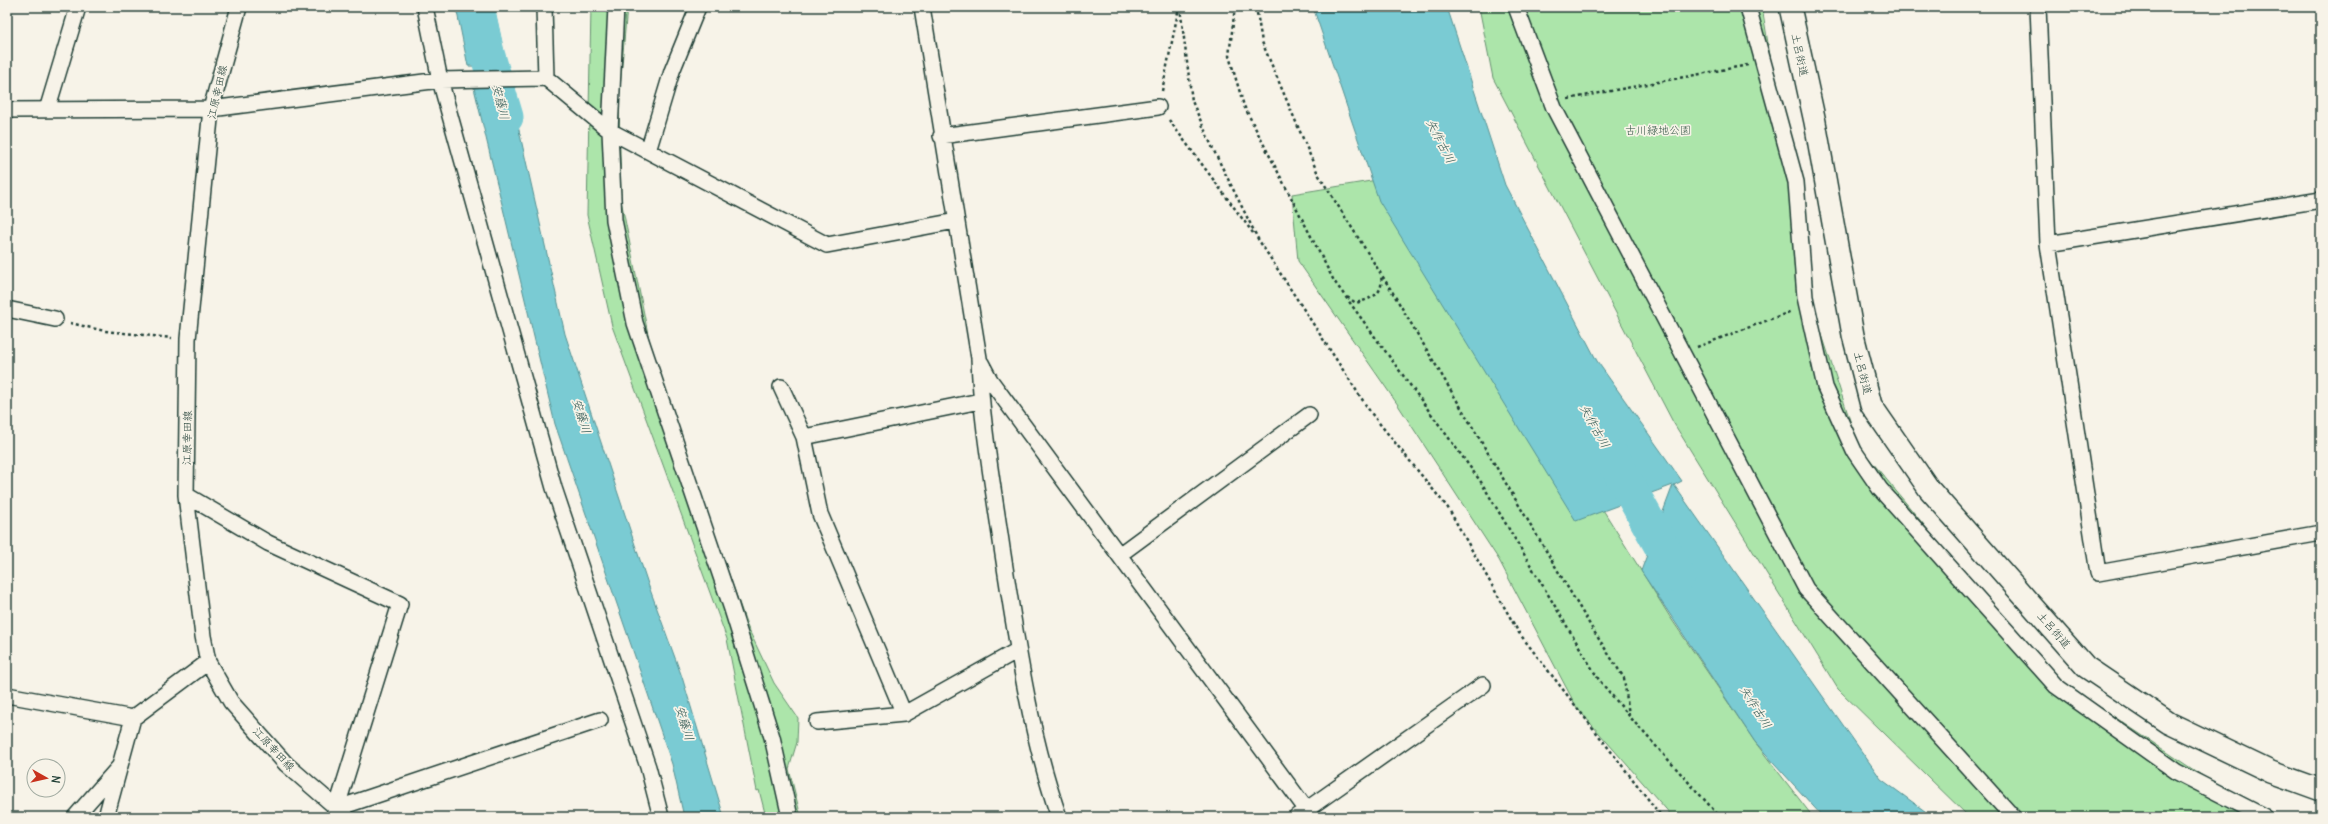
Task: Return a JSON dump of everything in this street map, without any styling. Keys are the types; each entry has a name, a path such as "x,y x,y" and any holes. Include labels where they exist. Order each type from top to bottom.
{"street":[{"path":"47,110 78,7"},
{"name":"江原幸田線","path":"239,7 211,109 188,339 186,495 202,636 208,662 231,702 286,764 339,814"},
{"path":"425,7 440,80 554,488 648,766 661,817"},
{"path":"544,7 546,78"},
{"path":"616,7 610,131 614,220 635,322 731,606 772,737 790,817"},
{"path":"648,151 672,71 698,7"},
{"path":"922,7 941,136 979,358 980,401 1018,650 1048,785 1059,817"},
{"path":"1516,7 1552,102 1806,589 2013,817"},
{"path":"1748,7 1796,182 1807,305 1826,387 1854,450 1880,489 2056,686 2177,772 2265,817"},
{"name":"土呂街道","path":"1790,7 1815,122 1853,335 1871,405 1929,488 2086,667 2170,723 2271,772 2321,790"},
{"path":"2038,7 2048,244 2098,573 2321,533"},
{"path":"7,110 211,109 461,78 546,78 610,131 827,245 956,221"},
{"path":"941,136 1158,106"},
{"path":"2048,244 2321,200"},
{"path":"7,309 55,319"},
{"path":"979,358 990,380 1119,555 1305,815 1483,685"},
{"path":"780,387 804,437 820,514 904,714"},
{"path":"804,437 980,401"},
{"path":"1119,555 1309,415"},
{"path":"186,495 268,543 400,604 339,814"},
{"path":"817,722 904,714 1018,650"},
{"path":"106,817 122,764 133,718 208,662"},
{"path":"7,695 133,718"},
{"path":"339,814 600,720"},
{"path":"75,817 122,764"}],"path":[{"path":"1179,7 1158,106 1258,239 1371,413 1448,508 1519,633 1662,817"},
{"path":"1179,7 1192,101 1213,149 1258,239"},
{"path":"1235,7 1229,56 1244,106 1334,281 1481,482 1599,680 1629,716 1720,817"},
{"path":"1256,7 1262,42 1318,174 1380,273 1593,630 1624,678 1629,716"},
{"path":"1552,102 1762,62"},
{"path":"1343,294 1356,304 1373,296 1380,291 1382,284 1380,273"},
{"path":"1682,353 1807,305"},
{"path":"55,319 105,331 188,339"}],"green space":[{"path":"591,7 627,7 619,100 621,200 649,339 673,416 748,628 774,683 798,718 797,742 789,769 801,817 766,817 759,790 757,791 727,639 612,326 587,215"},
{"name":"古川緑地公園","path":"1479,7 1762,7 1810,298 1858,445 2043,669 2255,811 2274,817 1969,817 1838,689 1673,422 1493,78"},
{"path":"1395,177 1670,617 1755,742 1813,817 1673,817 1577,708 1499,560 1398,405 1298,261 1292,194"}],"water":[{"path":"456,7 494,7 503,48 504,67 468,66"},
{"path":"1313,7 1447,7 1505,185 1597,361 1682,481 1674,485 1881,779 1933,817 1823,817 1755,742 1641,571 1673,485 1576,521 1379,201"},
{"path":"509,86 565,334 648,584 682,677 724,817 684,817 672,764 555,424 474,88"}],"waterway":[{"name":"安藤川","path":"477,7 487,53 506,117"},
{"name":"矢作古川","path":"1612,457 1678,576"}]}
